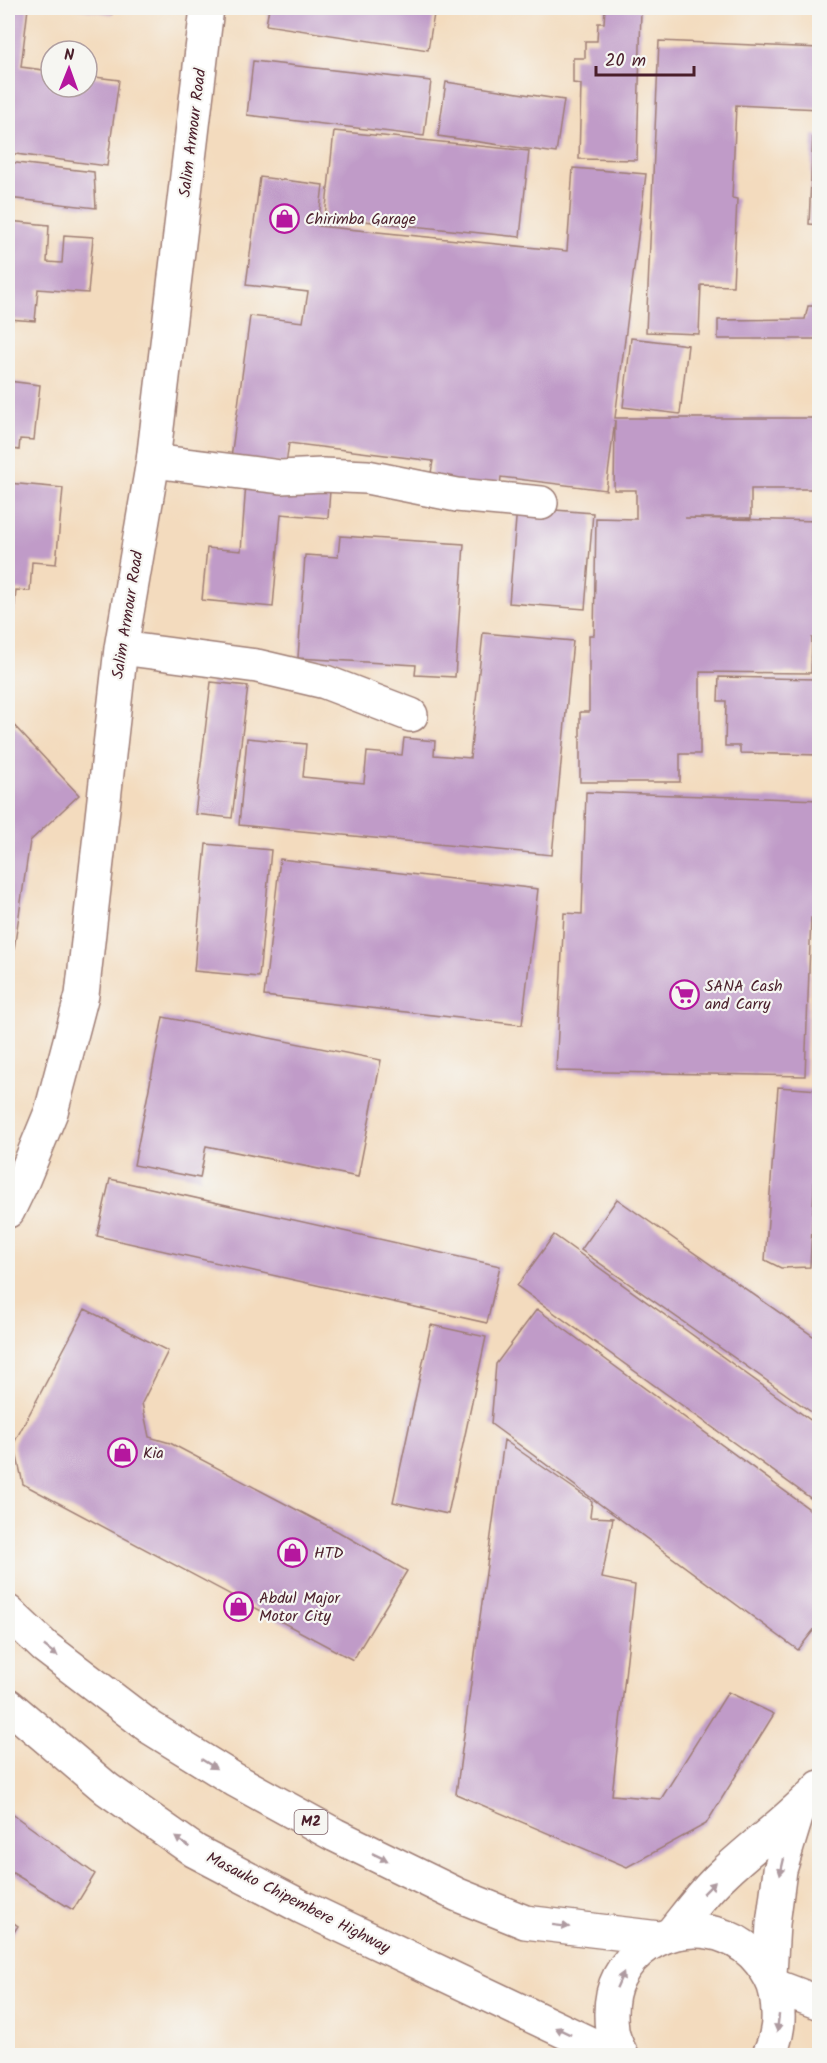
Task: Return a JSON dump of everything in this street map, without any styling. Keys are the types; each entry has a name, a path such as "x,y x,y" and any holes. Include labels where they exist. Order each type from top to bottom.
{"main road":[{"name":"Salim Armour Road","path":"8,1211 51,1112 82,995 121,648 153,460 207,8"},
{"path":"153,460 281,477 321,475 367,477 457,495 542,503"},
{"path":"121,648 257,666 325,682 411,715"},
{"name":"M2","path":"8,1612 45,1647 152,1728 235,1780 335,1835 458,1895 525,1922 666,1935 701,1930 729,1937 752,1952 772,1980 819,2003"},
{"name":"Masauko Chipembere Highway","path":"8,1705 107,1789 195,1851 312,1911 616,2055"},
{"path":"622,2055 612,2033 611,2014 611,2004 619,1977 636,1954 666,1935 724,1873 798,1811 819,1787"},
{"path":"768,2055 776,2040 780,2013 772,1980 773,1924 780,1870 798,1811"}],"building":[{"path":"8,8 28,8 21,67 39,69 39,99 99,99 99,78 119,80 107,166 8,153"},
{"path":"73,8 113,8 112,14"},
{"path":"269,8 435,8 428,50 266,25"},
{"path":"605,8 641,9 637,160 579,159 581,84 573,83 573,58 585,58 585,41 597,41 598,23 604,23"},
{"path":"659,41 820,48 820,109 736,105 732,198 737,199 733,286 701,285 699,334 646,332"},
{"path":"253,61 431,81 424,136 247,115"},
{"path":"446,82 564,100 556,153 438,136"},
{"path":"334,131 529,151 520,237 325,217"},
{"path":"813,135 820,136 820,225 809,224"},
{"path":"8,162 94,172 96,208 8,198"},
{"path":"573,168 646,174 615,418 820,418 820,489 751,489 751,518 685,518 820,521 820,638 812,638 811,673 700,672 700,754 680,754 680,782 580,782 580,712 589,712 589,635 594,635 596,518 636,519 636,490 614,490 615,420 606,490 501,477 499,494 429,485 433,461 289,443 286,464 231,458 250,316 303,322 308,292 246,285 260,177 323,185 318,226 567,251"},
{"path":"8,221 49,225 47,262 62,263 64,235 93,237 88,293 38,289 35,321 8,319"},
{"path":"808,306 820,306 820,339 718,339 718,320 805,319"},
{"path":"631,338 688,345 680,414 623,407"},
{"path":"8,381 40,385 34,440 20,439 19,450 8,448"},
{"path":"8,483 63,488 56,564 32,562 30,591 16,590 14,612 8,611"},
{"path":"246,483 330,490 328,518 281,514 273,607 202,600 207,548 241,551"},
{"path":"517,507 593,513 585,609 509,603"},
{"path":"340,536 464,544 455,677 415,675 416,665 298,658 305,555 338,557"},
{"path":"483,633 573,641 552,855 239,825 247,738 306,744 303,777 364,783 367,752 402,755 404,738 435,741 434,755 470,758"},
{"path":"816,642 820,642 820,755 740,753 740,746 725,746 726,701 718,701 719,677 816,679"},
{"path":"211,682 248,686 232,818 195,814"},
{"path":"8,719 79,795 30,841 9,983"},
{"name":"SANA Cash and Carry","path":"586,792 820,800 820,918 811,918 805,1076 556,1071 564,913 582,914"},
{"path":"206,844 271,850 259,977 194,971"},
{"path":"280,859 538,889 522,1025 264,996"},
{"path":"163,1017 381,1060 358,1177 206,1146 200,1178 134,1165"},
{"path":"778,1087 819,1090 810,1267 781,1268 765,1260"},
{"path":"110,1179 500,1266 487,1323 97,1236"},
{"path":"617,1199 820,1341 820,1418 581,1250"},
{"path":"554,1235 820,1427 820,1505 517,1286"},
{"path":"85,1309 168,1351 142,1403 149,1437 170,1443 339,1532 407,1571 353,1660 23,1484 14,1443"},
{"path":"537,1309 820,1517 820,1622 798,1650 491,1424 496,1364"},
{"path":"431,1325 486,1337 448,1514 393,1502"},
{"path":"504,1440 592,1501 590,1517 613,1518 602,1578 635,1585 612,1795 661,1799 728,1692 774,1714 706,1824 627,1867 456,1794"},
{"path":"8,1811 95,1874 73,1910 8,1870"},
{"path":"8,1919 18,1926 8,1941"}],"place":[{"name":"Chirimba Garage","path":"284,219"},
{"name":"SANA Cash and Carry","path":"684,995"},
{"name":"Kia","path":"122,1453"},
{"name":"HTD","path":"293,1553"},
{"name":"Abdul Major Motor City","path":"238,1607"}]}
